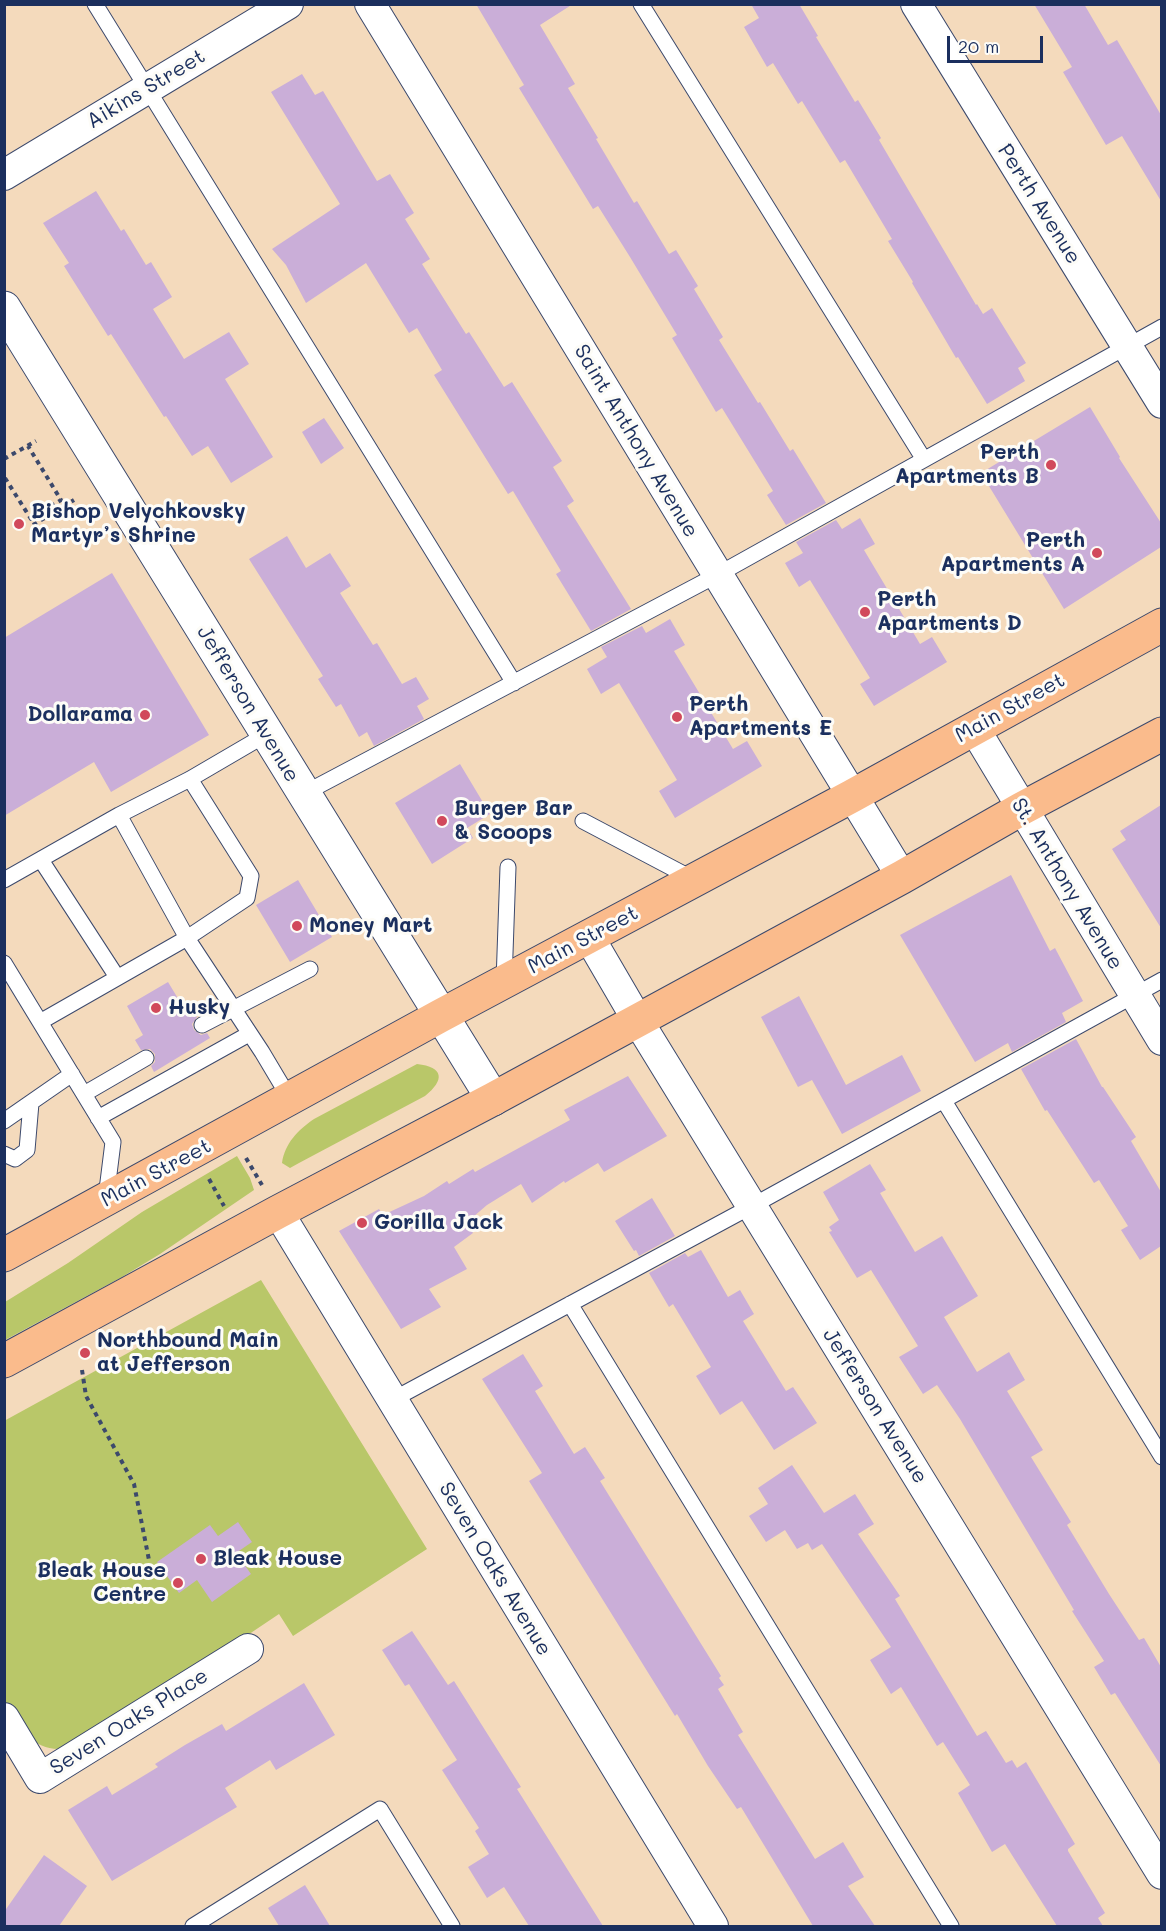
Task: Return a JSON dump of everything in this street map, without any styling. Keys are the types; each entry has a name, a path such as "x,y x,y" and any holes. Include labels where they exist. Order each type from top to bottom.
{"main road":[{"name":"Main Street","path":"4,1255 440,1016 852,796 1161,625"},
{"path":"4,1361 278,1212 493,1100 1161,734"}],"street":[{"name":"Aikins Street","path":"4,175 288,4"},
{"name":"Saint Anthony Avenue","path":"370,4 902,877"},
{"name":"Perth Avenue","path":"916,4 1161,404"},
{"name":"Jefferson Avenue","path":"4,308 493,1100"},
{"name":"St. Anthony Avenue","path":"974,728 1161,1040"},
{"name":"Jefferson Avenue","path":"589,937 638,1021 1161,1874"},
{"name":"Seven Oaks Avenue","path":"278,1212 713,1926"},
{"name":"Seven Oaks Place","path":"4,1718 40,1778 248,1649"}],"lane":[{"path":"94,4 514,683"},
{"path":"641,4 923,458"},
{"path":"303,794 717,574 1161,327"},
{"path":"4,880 119,815 190,779 267,734"},
{"path":"40,1022 187,938 247,898 252,876 190,779"},
{"path":"119,815 187,938 290,1099"},
{"path":"583,821 695,880"},
{"path":"41,860 117,977"},
{"path":"504,982 508,867"},
{"path":"4,963 113,1142 105,1201"},
{"path":"202,1025 310,969"},
{"path":"392,1400 752,1206 1161,980"},
{"path":"98,1118 249,1034"},
{"path":"84,1094 146,1058"},
{"path":"4,1121 72,1074"},
{"path":"944,1101 1161,1457"},
{"path":"4,1154 15,1159 27,1150 31,1103"},
{"path":"570,1304 951,1926"},
{"path":"193,1926 380,1809 452,1926"}],"path":[{"path":"4,459 36,441"},
{"path":"5,478 31,519 61,500 28,446"},
{"path":"33,525 74,500"},
{"path":"204,1170 224,1207"},
{"path":"82,1371 86,1396 134,1484 149,1560"}],"green space":[{"path":"417,1064 432,1068 439,1075 436,1085 425,1096 290,1168 282,1163 289,1143 308,1123"},
{"path":"237,1156 254,1190 122,1277 5,1340 5,1302 68,1263 142,1212"},
{"name":"Bleak House","path":"261,1280 427,1549 293,1636 279,1614 87,1743 57,1749 37,1743 20,1726 5,1701 4,1421"}],"building":[{"path":"476,4 573,4 540,25 575,84 568,88 634,203 637,201 669,254 676,250 698,286 694,289 723,337 719,340 790,451 793,449 826,503 786,525 767,495 773,491 722,408 716,412 672,338 677,335 630,257 598,206 593,209 519,88 524,85"},
{"path":"751,4 799,4 855,102 858,100 881,138 879,140 976,305 983,314 992,308 1026,363 1018,368 1025,381 987,404 958,357 956,358 912,283 888,241 892,239 845,160 840,163 802,101 798,104 773,63 767,67 744,27 759,18"},
{"path":"1034,4 1084,4 1108,45 1117,40 1161,115 1161,201 1122,136 1106,145 1063,72 1072,67"},
{"path":"302,74 315,95 323,91 377,181 390,174 414,213 405,219 430,259 422,264 466,334 469,332 504,387 512,382 562,461 553,467 574,501 567,506 631,609 591,631 556,574 561,571 513,491 508,494 434,375 442,370 417,328 409,333 366,263 306,303 286,265 272,249 340,204 271,92"},
{"path":"96,191 121,231 124,229 146,265 151,262 172,297 153,309 184,359 229,332 249,364 225,379 273,457 231,483 208,446 192,456 111,334 108,336 64,266 69,263 43,223"},
{"path":"1090,407 1119,458 1161,523 1161,547 1064,609 981,473"},
{"path":"324,418 344,448 321,464 302,432"},
{"name":"Perth Apartments D","path":"860,518 875,544 864,550 920,644 932,637 947,662 874,706 860,684 870,678 810,580 799,587 785,563 803,553 796,542 836,520 842,529"},
{"path":"287,536 306,568 330,553 351,586 340,593 373,645 377,643 402,684 416,677 429,699 417,706 424,719 374,746 367,732 359,737 341,704 336,707 318,679 323,676 249,559"},
{"path":"112,573 209,735 111,792 94,762 4,816 4,638"},
{"name":"Perth Apartments E","path":"670,619 685,645 674,651 733,749 747,741 762,766 675,818 659,791 677,780 619,683 601,694 587,669 607,657 601,647 642,626 646,633"},
{"name":"Burger Bar & Scoops","path":"460,764 490,814 467,828 473,838 432,864 395,803"},
{"path":"1161,805 1161,928 1112,849 1126,840 1120,831"},
{"path":"1011,875 1050,951 1055,948 1083,1001 1062,1013 1066,1022 1012,1052 1008,1043 975,1062 900,935"},
{"name":"Money Mart","path":"298,880 332,937 290,962 256,905"},
{"path":"168,982 185,1010 190,1006 197,1017 192,1024 194,1030 201,1035 207,1033 210,1038 154,1072 151,1066 155,1062 155,1054 150,1049 141,1050 135,1040 143,1035 127,1006"},
{"path":"799,996 846,1085 902,1055 921,1091 842,1134 812,1080 798,1087 761,1017"},
{"path":"1076,1039 1102,1087 1136,1137 1131,1141 1161,1192 1161,1246 1140,1260 1121,1230 1128,1226 1099,1180 1094,1183 1047,1110 1045,1111 1021,1069"},
{"path":"628,1076 667,1136 604,1172 598,1163 565,1183 564,1181 532,1203 521,1184 487,1205 466,1223 473,1233 454,1247 467,1269 429,1289 441,1307 401,1329 339,1231 379,1209 383,1215 424,1196 447,1181 449,1184 473,1169 475,1172 570,1120 564,1110"},
{"path":"870,1164 886,1190 880,1193 915,1252 942,1236 978,1296 944,1317 977,1372 1009,1352 1025,1380 1007,1391 1043,1450 1031,1457 1071,1522 1067,1525 1109,1594 1139,1640 1144,1638 1161,1667 1161,1766 1115,1693 1111,1695 1094,1667 1104,1661 1072,1611 1074,1610 960,1419 937,1385 923,1394 899,1357 918,1346 871,1270 857,1278 829,1232 832,1231 829,1227 839,1220 823,1192"},
{"path":"652,1198 675,1236 639,1256 615,1221"},
{"path":"701,1250 728,1297 740,1290 754,1314 743,1321 786,1391 793,1387 817,1423 774,1450 742,1401 720,1415 696,1376 711,1367 673,1304 669,1307 649,1273 685,1253 688,1257"},
{"path":"523,1354 543,1386 535,1391 574,1454 585,1447 605,1478 600,1481 721,1676 719,1678 724,1685 718,1689 743,1732 738,1735 815,1859 843,1842 864,1877 848,1886 875,1926 813,1926 741,1807 737,1809 677,1714 675,1716 529,1481 542,1473 482,1379"},
{"path":"792,1465 824,1513 855,1494 874,1524 858,1534 900,1596 895,1599 977,1736 986,1731 1006,1763 1012,1760 1017,1768 1026,1762 1075,1844 1068,1851 1105,1913 1098,1918 1103,1926 1057,1926 1005,1844 992,1852 958,1793 970,1785 943,1742 937,1746 901,1687 891,1694 870,1660 891,1647 822,1544 812,1550 808,1543 797,1549 785,1530 766,1542 749,1516 768,1504 758,1488"},
{"name":"Bleak House","path":"238,1522 252,1542 236,1553 251,1574 212,1602 197,1580 179,1593 157,1562 210,1525 218,1536"},
{"path":"412,1631 448,1685 454,1681 521,1787 517,1789 603,1926 529,1926 504,1887 487,1898 468,1867 489,1854 475,1831 479,1828 442,1770 457,1760 409,1684 405,1686 382,1650"},
{"path":"304,1683 335,1735 276,1770 270,1760 225,1788 237,1807 112,1881 68,1810 107,1786 112,1795 158,1767 155,1764 185,1745 222,1724 226,1731"},
{"path":"44,1855 87,1886 59,1926 4,1926 4,1912"},
{"path":"305,1885 330,1926 279,1926 268,1908"}],"place":[{"name":"Perth Apartments B","path":"1051,465"},
{"name":"Bishop Velychkovsky Martyr’s Shrine","path":"19,524"},
{"name":"Perth Apartments A","path":"1097,553"},
{"name":"Perth Apartments D","path":"865,612"},
{"name":"Dollarama","path":"145,715"},
{"name":"Perth Apartments E","path":"677,717"},
{"name":"Burger Bar & Scoops","path":"442,821"},
{"name":"Money Mart","path":"297,926"},
{"name":"Husky","path":"156,1008"},
{"name":"Gorilla Jack","path":"362,1223"},
{"name":"Northbound Main at Jefferson","path":"85,1353"},
{"name":"Bleak House","path":"201,1559"},
{"name":"Bleak House Centre","path":"178,1583"}]}
